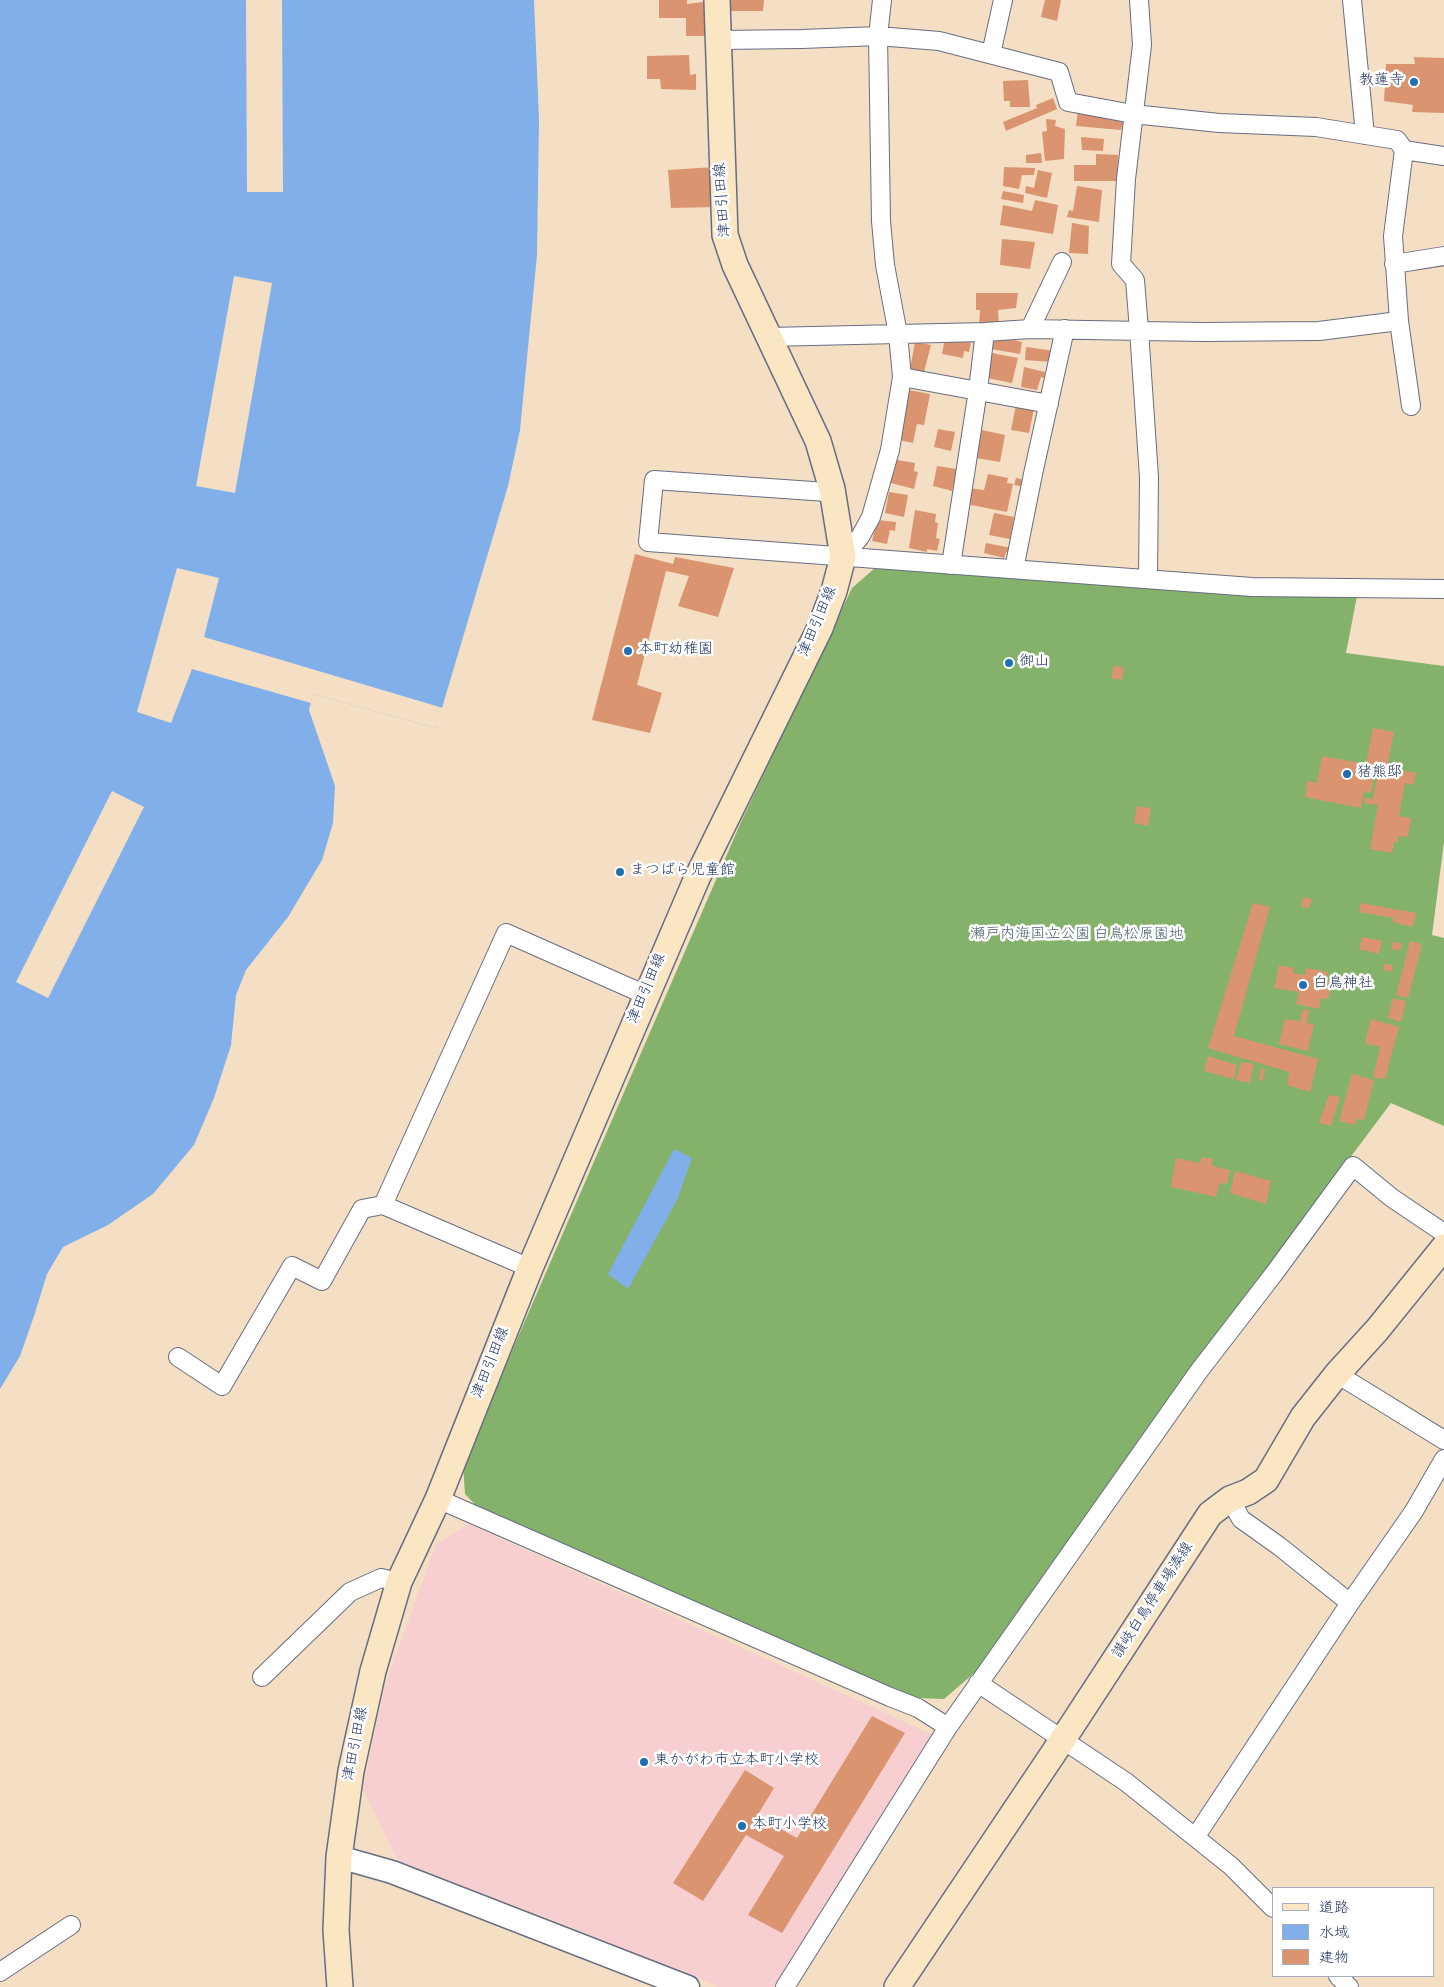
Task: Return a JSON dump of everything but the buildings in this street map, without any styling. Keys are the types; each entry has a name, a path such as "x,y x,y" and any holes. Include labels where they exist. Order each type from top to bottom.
{"main road":[{"name":"津田引田線","path":"340,1987 336,1930 340,1857 351,1771 372,1671 399,1582 438,1499 530,1268 697,878 820,628 834,590 843,557 832,489 818,441 735,265 725,235 717,0"},
{"name":"讃岐白鳥停車場湊線","path":"897,1987 1210,1514 1230,1499 1248,1492 1266,1480 1303,1417 1444,1247"}],"street":[{"path":"843,557 860,537 871,517 890,450 902,377 898,334 885,264 881,221 878,36 882,0"},
{"path":"991,54 1003,0"},
{"path":"1139,0 1142,45 1126,179 1121,264 1135,280 1149,477 1148,578"},
{"path":"1352,0 1364,136"},
{"path":"718,40 878,36 939,41 1059,72 1068,102 1133,114 1219,124 1316,127 1397,140 1404,150 1393,236 1394,264 1399,321 1411,406"},
{"path":"1404,150 1444,156"},
{"path":"1394,264 1444,256"},
{"path":"1030,329 1062,262"},
{"path":"769,337 985,332 1030,329 1202,332 1319,331 1399,321"},
{"path":"1014,569 1065,329"},
{"path":"950,565 978,390 985,332"},
{"path":"902,377 1049,404"},
{"path":"832,489 827,492 654,480 648,542 1252,587 1444,590"},
{"path":"383,1205 506,933 646,995"},
{"path":"785,1987 948,1726 1199,1371 1274,1275 1353,1166 1392,1198 1444,1233"},
{"path":"178,1358 222,1386 292,1266 322,1282 362,1209 383,1205 530,1268"},
{"path":"1337,1374 1444,1440"},
{"path":"1196,1836 1350,1603 1414,1512 1444,1459"},
{"path":"438,1499 890,1698 918,1708 948,1726"},
{"path":"1230,1499 1241,1519 1280,1546 1350,1603"},
{"path":"262,1677 350,1592 381,1578 399,1582"},
{"path":"978,1683 1126,1782 1196,1836 1231,1866 1272,1907"},
{"path":"340,1857 392,1872 688,1987"},
{"path":"0,1972 70,1925"},
{"path":"1339,1977 1349,1987"}],"shaded area":[{"name":"東かがわ市立本町小学校","path":"469,1524 936,1736 779,1987 719,1987 571,1927 398,1861 363,1789 384,1688 436,1544"}],"green space":[{"name":"瀬戸内海国立公園 白鳥松原園地","path":"875,568 1176,588 1357,596 1346,653 1444,666 1444,842 1432,935 1444,938 1444,1126 1391,1103 1148,1428 980,1668 944,1699 915,1698 480,1510 465,1494 463,1464 741,822 852,588"}],"water":[{"path":"0,0 534,0 539,119 537,255 520,430 508,486 436,728 313,694 309,710 335,786 333,823 322,860 288,917 246,970 236,995 231,1045 214,1098 194,1145 153,1194 108,1225 63,1247 47,1274 20,1356 0,1389"},
{"path":"674,1149 692,1158 677,1200 628,1289 608,1274"}],"pier":[{"path":"246,0 282,0 283,192 247,192"},
{"path":"234,276 272,283 235,493 196,486"},
{"path":"177,568 219,578 204,637 443,708 436,728 313,694 311,703 192,669 171,723 137,712"},
{"path":"112,791 144,807 48,998 16,982"}],"place":[{"name":"教蓮寺","path":"1414,82"},
{"name":"本町幼稚園","path":"628,651"},
{"name":"御山","path":"1009,663"},
{"name":"猪熊邸","path":"1347,774"},
{"name":"まつばら児童館","path":"620,872"},
{"name":"白鳥神社","path":"1303,985"},
{"name":"東かがわ市立本町小学校","path":"644,1762"},
{"name":"本町小学校","path":"742,1826"}]}
